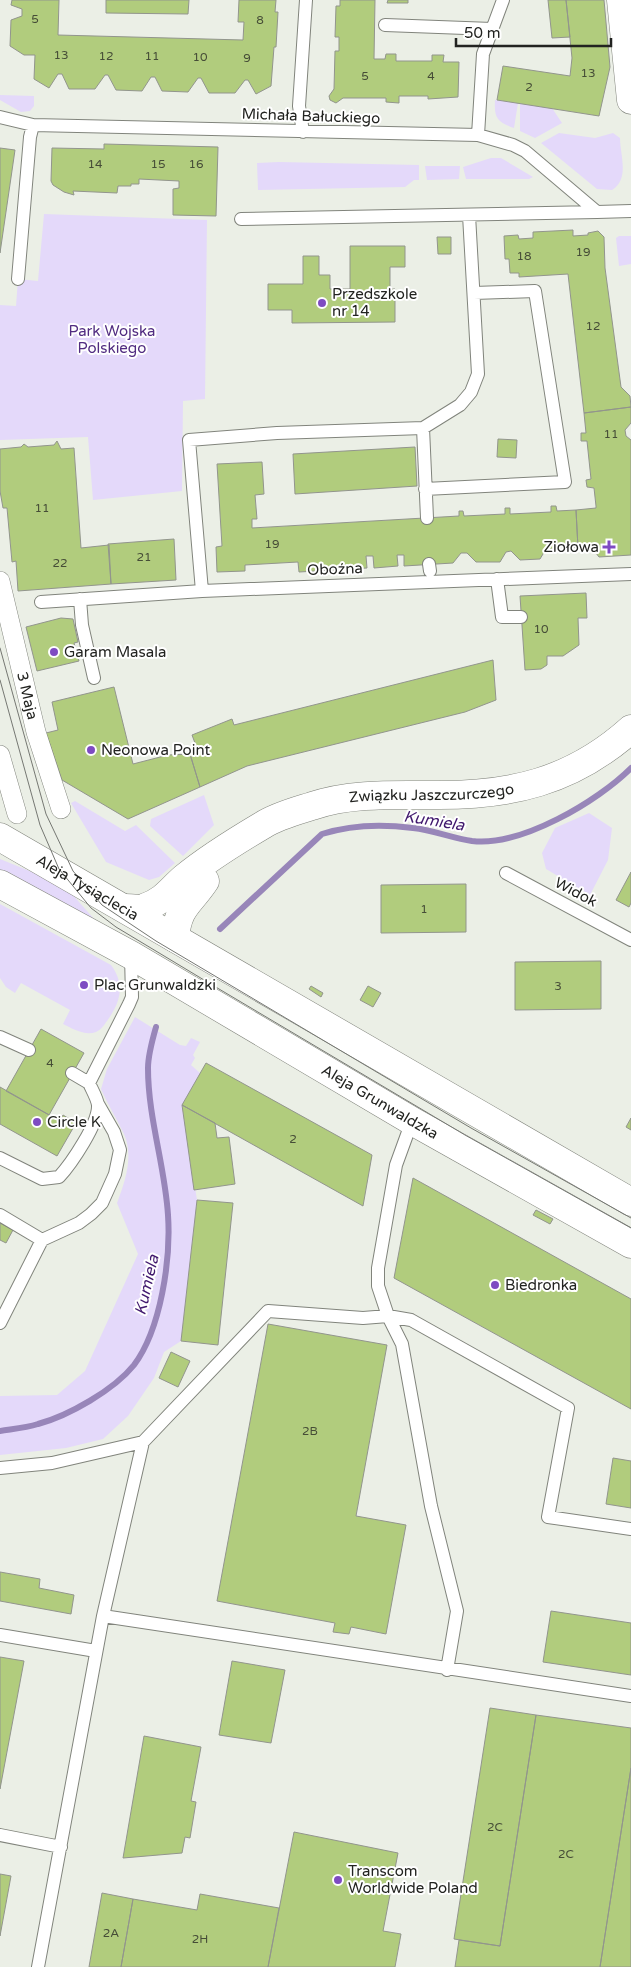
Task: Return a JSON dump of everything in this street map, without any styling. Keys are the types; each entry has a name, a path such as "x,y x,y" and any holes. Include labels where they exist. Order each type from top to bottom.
{"main road":[{"path":"621,0 631,100"},
{"name":"Związku Jaszczurczego","path":"124,908 144,909 165,898 184,878 265,823 314,805 338,800 384,795 451,795 525,788 569,771 610,747 631,729"},
{"name":"Aleja Tysiąclecia","path":"0,837 174,938"},
{"name":"Związku Jaszczurczego","path":"174,938 176,921 181,909 199,889 227,848"},
{"path":"0,884 131,955"},
{"path":"174,938 631,1202"},
{"name":"Aleja Grunwaldzka","path":"131,955 412,1121 631,1244"}],"street":[{"name":"3 Maja","path":"0,581 36,732 61,809"},
{"path":"0,755 17,814"}],"lane":[{"path":"302,132 300,106 306,0"},
{"path":"478,135 481,65 503,0"},
{"path":"386,25 492,29"},
{"name":"Michała Bałuckiego","path":"0,117 33,125 478,135 513,145 525,152 597,212"},
{"path":"18,279 29,146 33,125"},
{"path":"241,219 631,211"},
{"path":"202,591 189,440 278,433 423,428 460,405 472,392 478,374 469,215"},
{"path":"425,489 565,482 535,291 474,293"},
{"path":"423,428 427,518"},
{"name":"Oboźna","path":"40,602 202,591 631,574"},
{"path":"497,579 502,618 521,617"},
{"path":"80,599 82,625 94,678"},
{"name":"Widok","path":"506,873 631,940"},
{"path":"89,1083 132,997 131,955"},
{"path":"0,1036 29,1050"},
{"path":"0,1323 42,1240 79,1223 91,1214 102,1203 115,1174 120,1150 114,1132 98,1104 89,1083 72,1073"},
{"path":"0,1158 42,1179 59,1177 91,1129 98,1104"},
{"path":"412,1121 396,1165 378,1268 378,1286 388,1316 402,1344 432,1506 456,1610 447,1670"},
{"path":"0,1215 42,1240"},
{"path":"38,1967 103,1616 143,1442 268,1311 363,1318 388,1316 411,1320 568,1408 548,1517 631,1529"},
{"path":"0,1468 52,1463 143,1442"},
{"path":"103,1616 447,1670 631,1696"},
{"path":"0,1635 96,1651"},
{"path":"0,1835 60,1847"}],"green space":[{"path":"0,95 34,96 34,106 30,111 21,112 0,100"},
{"path":"495,100 518,103 514,128 500,121 495,111"},
{"path":"520,103 552,108 562,123 535,138 520,131"},
{"path":"559,133 595,138 613,133 620,138 623,166 621,180 618,185 612,190 597,189 541,143"},
{"path":"491,158 501,158 533,177 529,179 466,179 463,167"},
{"path":"257,163 419,165 419,180 414,180 405,187 258,190"},
{"path":"425,166 460,166 459,179 427,180"},
{"name":"Park Wojska Polskiego","path":"44,214 207,220 205,399 183,401 182,491 93,500 88,437 0,440 0,305 16,306 18,279 38,281"},
{"path":"619,236 631,236 631,264 619,266 616,238"},
{"path":"204,795 214,825 183,856 150,826 151,819"},
{"path":"75,801 125,831 136,825 175,863 159,877 149,880 106,862 71,803"},
{"path":"589,813 612,828 608,860 590,895 546,869 542,853 555,828"},
{"path":"0,859 64,885 95,920 0,875"},
{"path":"0,904 111,965 119,980 120,994 112,1014 104,1026 92,1033 71,1028 63,1024 70,1010 21,983 15,993 6,987 0,978"},
{"path":"135,1017 180,1045 186,1046 191,1038 200,1042 193,1055 195,1058 191,1065 200,1073 182,1105 197,1200 181,1341 164,1352 154,1378 128,1416 103,1439 66,1448 0,1455 0,1396 57,1395 85,1371 138,1254 117,1203 127,1169 127,1142 101,1089 107,1069"}],"building":[{"path":"12,0 59,0 58,35 243,40 244,22 238,22 239,0 276,0 275,12 278,12 276,47 274,47 271,86 256,94 248,80 245,80 235,93 209,93 201,78 198,78 188,92 162,91 155,77 151,77 142,91 116,90 108,75 105,75 95,89 69,89 62,74 58,74 49,88 34,79 35,55 24,55 10,46 11,20 22,16 22,9 11,5"},
{"path":"106,0 189,0 188,14 106,13"},
{"path":"340,0 375,0 374,59 385,59 386,54 396,54 396,61 432,61 432,55 444,55 443,62 459,62 458,97 428,99 428,96 399,96 399,103 386,102 386,98 343,98 336,103 330,100 329,96 334,89 335,51 339,51 339,37 335,37 336,6 340,6"},
{"path":"388,0 408,0 408,3 387,3"},
{"path":"548,0 566,0 570,37 552,38"},
{"path":"566,0 604,0 610,67 599,116 497,100 503,66 570,76 572,58"},
{"path":"104,144 218,147 216,216 173,215 173,189 179,188 179,181 139,179 139,184 118,186 117,193 73,191 74,195 64,192 53,185 51,181 52,148 104,149"},
{"path":"0,148 15,150 0,253"},
{"path":"573,230 573,236 588,235 588,233 598,231 604,237 605,268 621,387 630,396 631,407 584,413 568,274 519,277 519,273 510,273 509,259 505,259 504,236 518,235 519,239 533,238 533,232"},
{"path":"437,237 451,237 451,254 438,254"},
{"path":"350,246 405,246 405,267 390,267 390,289 395,289 395,322 292,323 292,310 268,310 268,284 303,284 303,256 319,256 319,275 330,275 330,289 350,289"},
{"path":"631,407 631,423 625,430 626,436 631,440 631,555 599,557 592,548 578,548 576,510 596,508 594,488 587,487 586,480 591,479 587,441 581,441 581,433 586,433 584,413"},
{"path":"498,439 517,440 516,458 497,457"},
{"path":"57,441 61,449 74,448 81,548 109,545 111,584 18,591 16,561 12,562 7,508 3,508 0,491 0,449 21,447 24,444 28,447 54,445"},
{"path":"415,447 417,486 295,494 293,454"},
{"path":"262,462 264,494 255,495 257,519 252,519 252,528 459,516 459,511 463,511 464,516 505,514 505,508 510,508 510,514 551,512 551,506 556,506 557,511 576,510 578,548 560,545 560,549 546,549 540,559 520,560 511,551 506,552 500,562 476,562 467,553 461,553 453,563 404,566 404,555 397,555 398,566 374,568 373,556 366,556 367,568 299,572 298,562 245,565 245,571 217,572 216,547 222,546 217,464"},
{"path":"174,539 176,580 111,584 108,544"},
{"path":"586,593 587,618 578,618 579,645 563,656 547,656 547,665 541,669 525,670 520,596"},
{"name":"Garam Masala","path":"61,618 73,619 78,642 74,643 79,661 37,671 26,627"},
{"path":"493,660 496,700 465,712 247,766 200,787 190,754 198,751 192,735 232,719 234,725"},
{"name":"Neonowa Point","path":"114,687 133,764 168,755 190,754 200,787 128,819 62,780 46,733 58,730 52,702"},
{"path":"631,872 631,903 629,907 616,900"},
{"path":"466,884 466,932 381,933 381,885"},
{"path":"601,961 601,1009 515,1010 515,962"},
{"path":"311,986 323,993 321,997 309,989"},
{"path":"368,986 381,993 373,1007 360,1000"},
{"name":"Circle K","path":"41,1029 84,1053 49,1115 6,1091"},
{"path":"206,1063 372,1155 363,1206 182,1105"},
{"name":"Circle K","path":"0,1087 60,1121 63,1115 76,1123 57,1156 0,1124"},
{"path":"182,1105 215,1123 217,1138 229,1137 235,1184 194,1190"},
{"path":"631,1118 631,1130 626,1127"},
{"path":"413,1178 631,1299 631,1409 394,1278"},
{"path":"197,1200 233,1203 218,1345 181,1341"},
{"path":"536,1210 553,1219 550,1224 533,1215"},
{"path":"0,1223 13,1230 6,1243 0,1240"},
{"path":"268,1324 387,1345 356,1516 406,1525 386,1634 351,1627 349,1634 333,1632 335,1623 217,1601"},
{"path":"171,1352 190,1361 178,1387 159,1378"},
{"path":"613,1458 631,1461 631,1508 606,1504"},
{"path":"0,1572 40,1579 39,1588 74,1595 71,1614 0,1601"},
{"path":"551,1611 631,1623 631,1675 543,1662"},
{"path":"0,1657 24,1661 0,1789"},
{"path":"232,1661 285,1670 271,1743 219,1735"},
{"path":"490,1708 536,1715 500,1946 454,1939"},
{"path":"536,1715 631,1728 631,1768 600,1967 455,1967 459,1940 500,1946"},
{"path":"144,1736 201,1747 191,1801 196,1802 190,1838 185,1837 182,1853 123,1858"},
{"path":"631,1768 631,1967 600,1967"},
{"name":"Transcom Worldwide Poland","path":"294,1832 398,1853 383,1931 401,1934 395,1967 268,1967"},
{"path":"0,1874 11,1876 0,1936"},
{"path":"102,1893 133,1899 121,1967 89,1967"},
{"path":"200,1894 279,1908 268,1967 121,1967 133,1899 197,1910"}],"waterway":[{"name":"Kumiela","path":"220,929 322,834 355,827 378,826 420,829 472,841 492,841 513,837 558,819 579,807 617,781 631,768"},
{"name":"Kumiela","path":"0,1431 50,1420 103,1393 134,1365 151,1333 166,1272 169,1233 164,1178 149,1087 149,1058 156,1027"}],"tram line":[{"path":"0,648 46,814 73,871 102,905 156,941 471,1128 631,1218"},
{"path":"0,680 40,825 59,869 91,908 116,927 465,1135 631,1228"}],"place":[{"name":"Przedszkole nr 14","path":"322,303"},
{"name":"Ziołowa","path":"609,547"},
{"name":"Garam Masala","path":"54,652"},
{"name":"Neonowa Point","path":"91,750"},
{"name":"Plac Grunwaldzki","path":"84,985"},
{"name":"Circle K","path":"37,1122"},
{"name":"Biedronka","path":"495,1285"},
{"name":"Transcom Worldwide Poland","path":"338,1880"}]}
